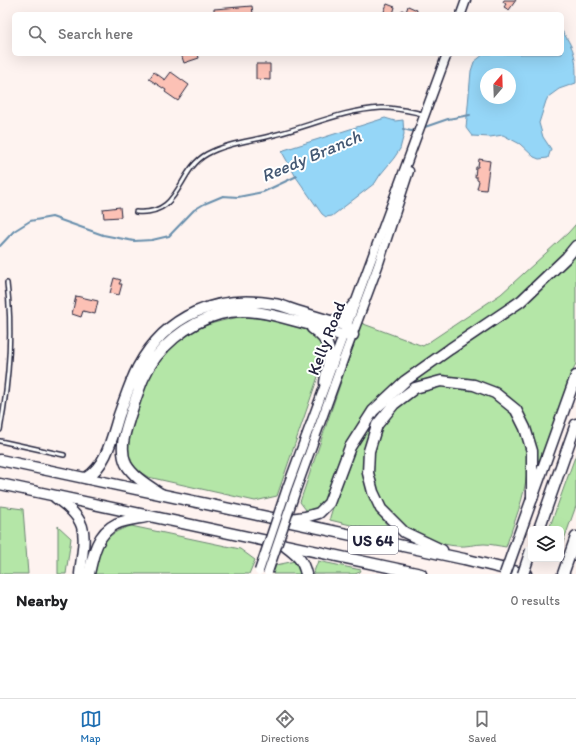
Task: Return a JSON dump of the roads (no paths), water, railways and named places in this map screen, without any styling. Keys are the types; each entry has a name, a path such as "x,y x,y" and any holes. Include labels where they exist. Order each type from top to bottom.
{"highway":[{"path":"282,520 305,517 319,513 329,503 350,447 373,412 405,381 450,348 521,301 567,257 576,246"},
{"path":"86,478 95,473 99,467 112,438 138,366 150,348 164,333 182,319 202,308 226,302 248,301 275,304 331,322 348,332"},
{"path":"331,322 345,315 354,304"},
{"path":"160,494 132,472 126,464 123,443 143,378 151,364 166,345 176,336 200,321 220,314 253,311 274,314 307,325 348,332"},
{"path":"307,325 323,337 328,345 330,361 325,383"},
{"path":"505,574 576,376"},
{"path":"464,559 404,532 381,509 373,492 368,473 369,451 377,425 394,404 415,388 441,381 474,385 495,392 516,410 526,428 532,450 532,499"},
{"path":"540,526 576,424"},
{"name":"US 64","path":"0,460 464,559 526,574"},
{"name":"US 64","path":"0,484 420,574"},
{"path":"52,495 69,507 78,518 82,527 84,536 80,574"},
{"path":"89,574 97,544 108,530 116,525 150,516"},
{"path":"563,574 576,537"},
{"path":"284,545 299,558 303,564 306,574"},
{"path":"523,574 528,559"},
{"path":"412,574 420,574"}],"main road":[{"path":"462,12 466,0"},
{"name":"Kelly Road","path":"268,573 348,332 354,304 445,56"},
{"name":"Kelly Road","path":"258,572 325,383 378,266 413,158 425,114"}],"lane":[{"path":"136,212 146,213 160,209 172,199 200,159 207,154 233,144 264,138 347,113 382,108 399,109 425,114"},
{"path":"0,430 6,396 8,372 11,312 8,283"},
{"path":"0,441 64,455"}],"water":[{"path":"564,34 573,50 576,68 576,83 559,89 548,97 546,101 539,123 543,137 551,149 548,158 539,159 534,157 520,144 503,135 490,137 472,136 466,128 471,71 474,62 482,56 564,56"},
{"path":"385,118 395,121 403,120 404,134 400,149 375,183 332,216 326,217 322,214 296,177 282,152 284,150"}],"waterway":[{"name":"Reedy Branch","path":"422,128 448,119 470,115"},
{"name":"Reedy Branch","path":"403,129 411,131 416,130"},
{"name":"Reedy Branch","path":"0,246 14,231 30,221 52,217 103,235 134,241 152,240 169,236 194,210 204,204 223,196 238,197 263,192 297,176"}]}
